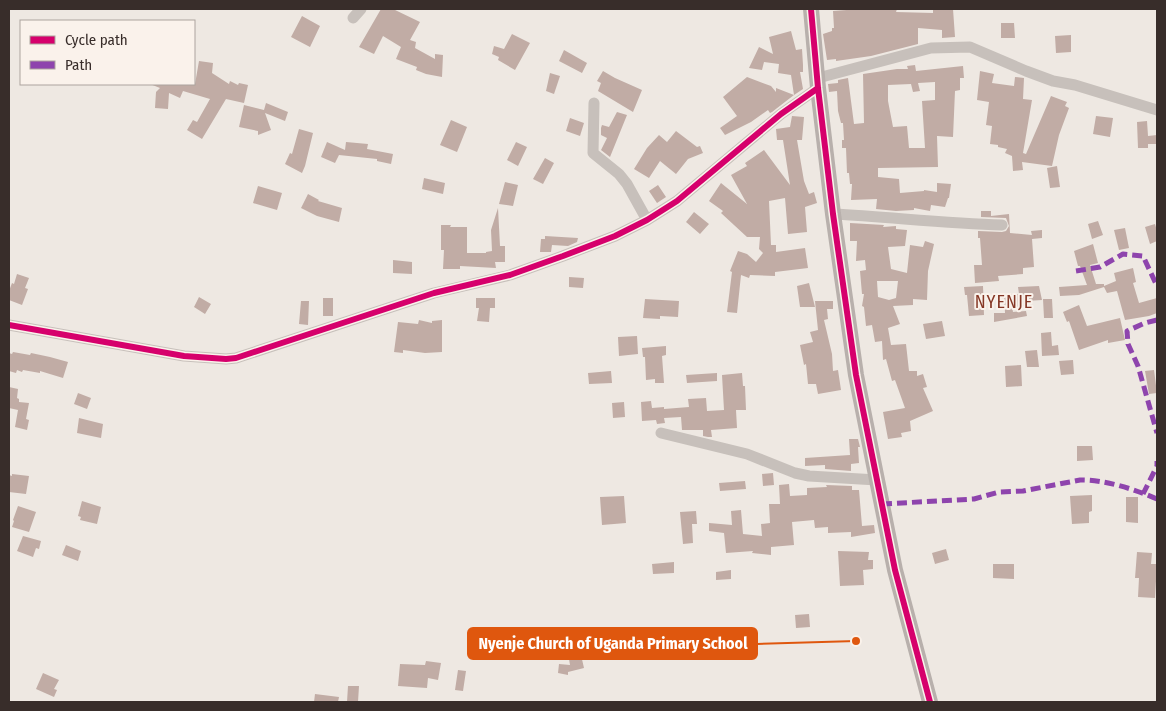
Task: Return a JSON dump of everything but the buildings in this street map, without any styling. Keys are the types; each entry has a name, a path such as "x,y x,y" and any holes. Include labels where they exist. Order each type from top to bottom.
{"street":[{"path":"352,18 361,9"},
{"path":"812,9 818,83 833,214 856,375 895,570 930,702"},
{"path":"9,325 184,356 236,358 434,293 510,274 615,236 647,220 677,201 818,83 931,48 970,47 1053,81 1075,85 1157,110"},
{"path":"594,103 593,154 619,174 627,184 647,220"},
{"path":"833,214 891,217 930,222 1002,225"},
{"path":"661,433 747,454 795,473 809,476 878,480"}],"marked path":[{"path":"1076,271 1100,267 1123,254 1143,256 1157,286"},
{"path":"1157,320 1127,331 1128,344 1138,366 1157,433"},
{"path":"1143,494 1157,466 1157,461"},
{"path":"882,504 974,499 999,492 1023,491 1080,480 1099,481 1120,486 1157,499"}],"cycle path":[{"path":"811,9 833,214 856,375 895,570 930,702"},
{"path":"9,325 184,356 236,358 434,293 510,275 615,236 647,220 677,201 781,114 818,88"}],"place":[{"name":"Nyenje Church of Uganda Primary School","path":"856,641"}],"district":[{"name":"NYENJE","path":"1004,302"}]}
